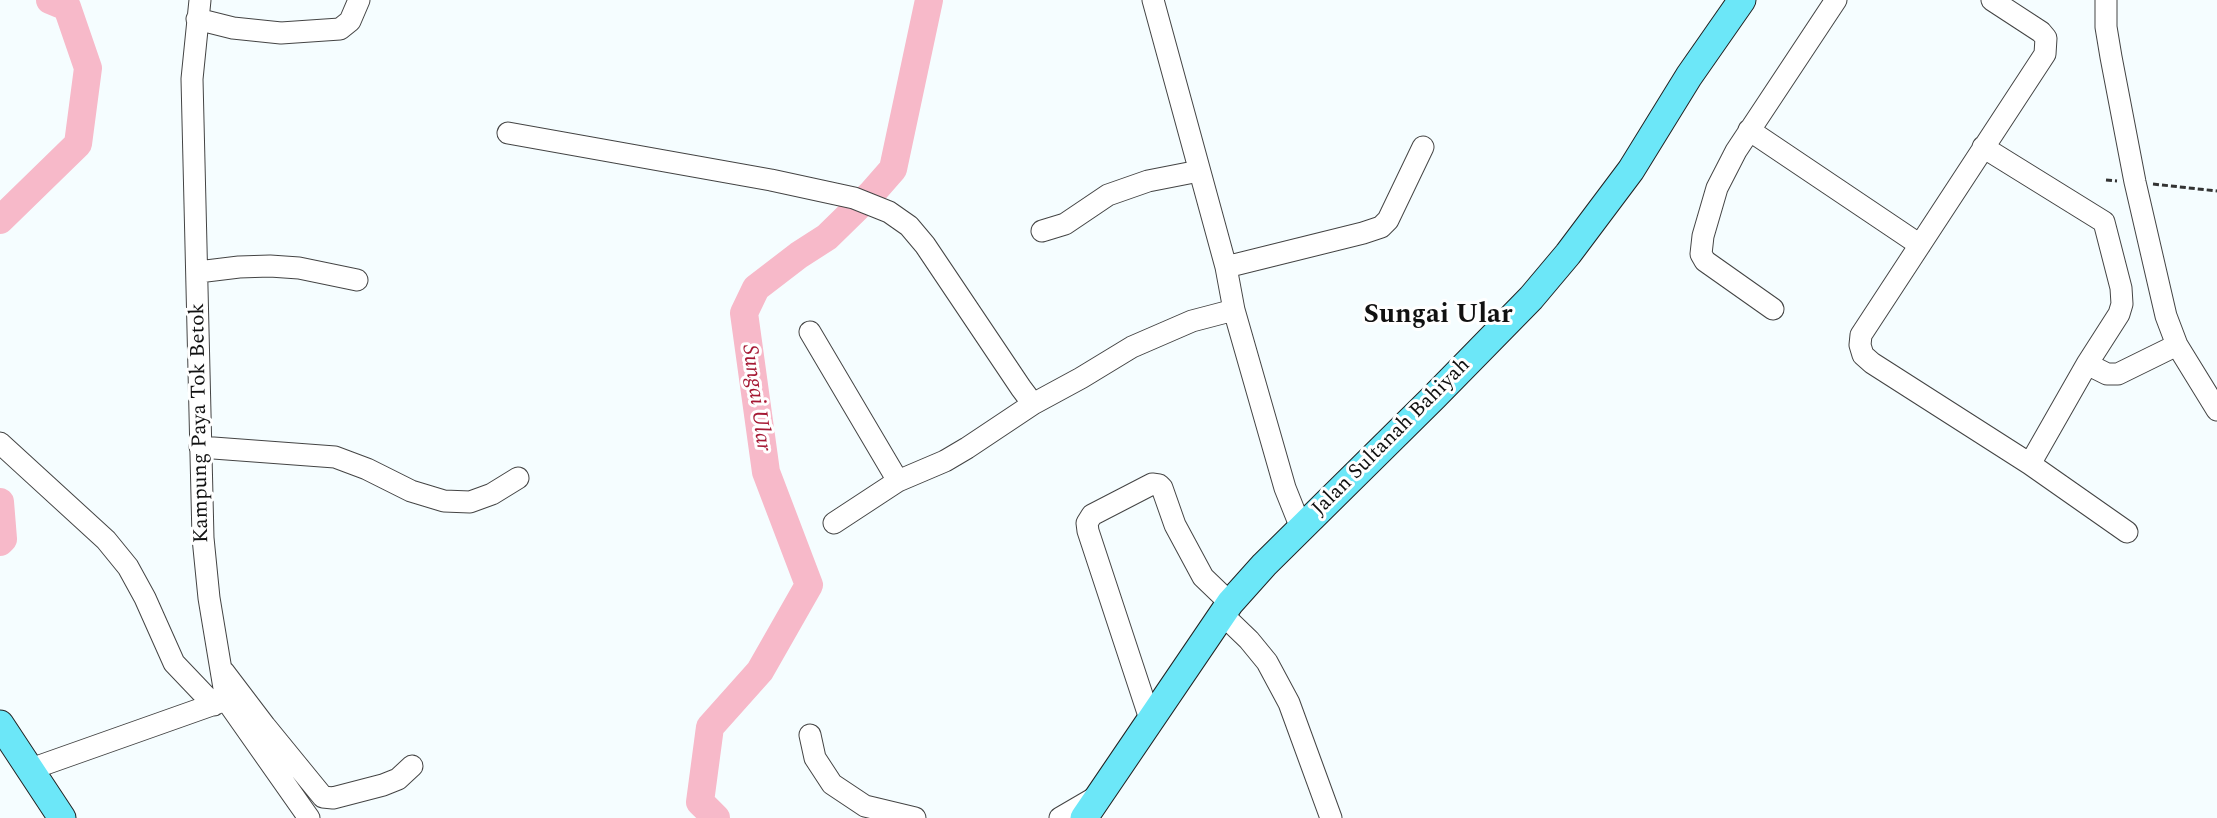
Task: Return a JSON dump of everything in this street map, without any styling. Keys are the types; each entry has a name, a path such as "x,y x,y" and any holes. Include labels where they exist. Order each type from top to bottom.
{"main road":[{"name":"Jalan Sultanah Bahiyah","path":"1084,818 1226,608 1301,528 1523,306 1568,254 1631,170 1689,76 1742,0"},
{"path":"0,724 62,818"}],"street":[{"path":"199,10 233,28 281,33 340,28 350,21 359,0"},
{"path":"1153,0 1226,267 1234,310 1286,488 1301,528"},
{"path":"1773,309 1705,261 1701,254 1703,236 1717,188 1736,151 1836,0"},
{"path":"1992,0 2041,32 2046,38 2045,54 1861,335 1860,345 1863,355 1872,363 2030,464 2127,532"},
{"path":"2106,0 2106,27 2135,182 2166,316 2177,345 2217,410"},
{"name":"Kampung Paya Tok Betok","path":"199,10 192,80 198,272 202,538 209,598 222,669 220,702 309,818"},
{"path":"1749,130 1920,245"},
{"path":"508,133 771,180 854,198 889,212 909,226 925,245 1033,404"},
{"path":"1226,267 1363,233 1381,226 1388,220 1423,147"},
{"path":"1983,147 2104,222 2121,288 2122,304 2119,314 2087,364 2030,464"},
{"path":"1042,231 1065,224 1108,195 1148,181 1199,171"},
{"path":"198,272 270,266 299,268 357,280"},
{"path":"834,523 898,481 960,452 1033,404 1132,347 1192,321 1234,310"},
{"path":"810,332 898,481"},
{"path":"2087,364 2107,374 2118,374 2177,345"},
{"path":"0,442 106,540 128,567 145,598 174,663 220,702"},
{"path":"200,447 335,457 367,469 411,491 444,501 470,502 492,494 518,478"},
{"path":"1151,722 1088,531 1088,523 1092,515 1152,484 1162,488 1175,525 1203,577 1267,662 1289,703 1331,818"},
{"path":"222,669 323,797 333,798 383,785 398,779 412,766"},
{"path":"31,769 220,702"},
{"path":"810,735 815,758 832,784 865,806 915,818"},
{"path":"1060,818 1102,794"}],"path":[{"path":"2106,180 2217,191"}],"waterway":[{"path":"0,220 78,144 88,68 67,7 50,0"},
{"name":"Sungai Ular","path":"716,818 700,802 710,727 760,671 809,585 766,472 744,313 756,288 827,237 893,169 929,0"},
{"path":"0,502 3,539 0,542"}],"district":[{"name":"Sungai Ular","path":"1438,317"}]}
